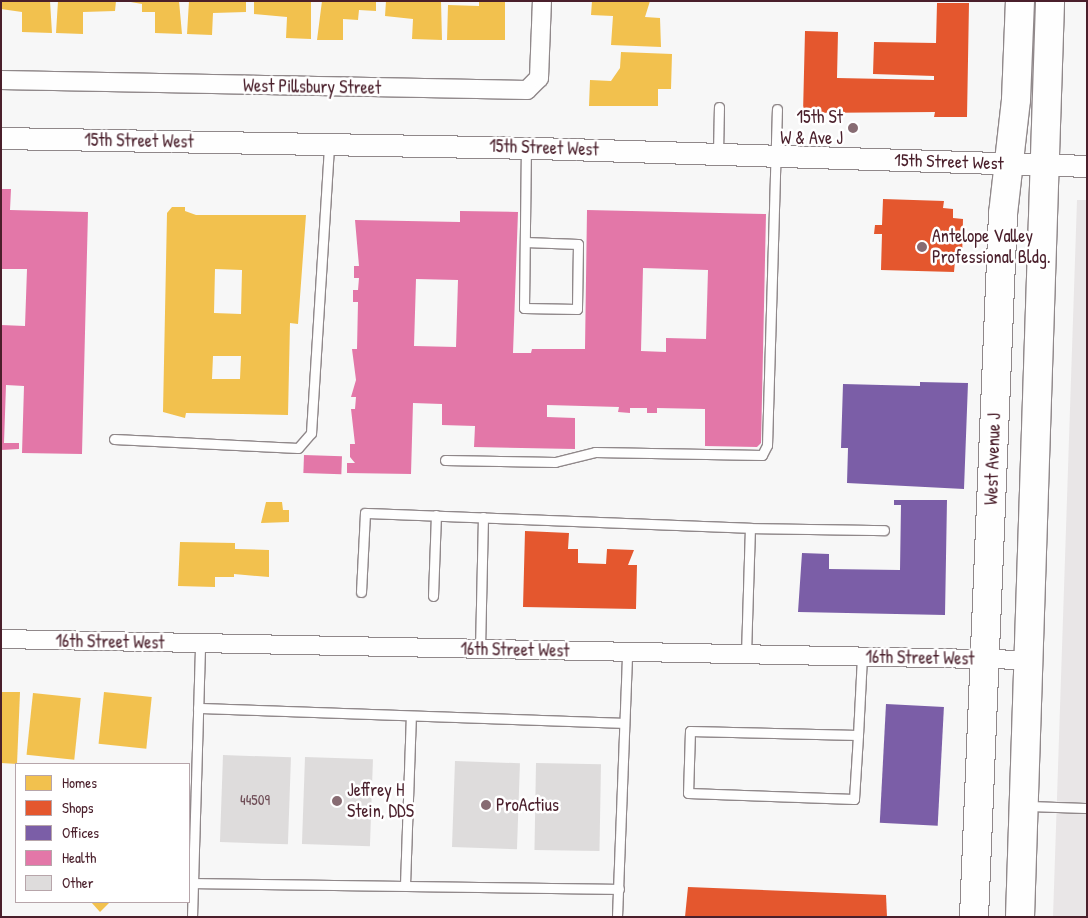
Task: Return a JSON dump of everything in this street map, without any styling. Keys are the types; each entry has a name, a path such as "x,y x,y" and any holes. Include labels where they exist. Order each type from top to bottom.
{"main road":[{"name":"West Avenue J","path":"974,917 1007,165 1016,100 1020,1"},
{"path":"1020,917 1043,165 1050,1"}],"street":[{"name":"West Pillsbury Street","path":"1,80 527,90 539,78 542,1"},
{"name":"15th Street West","path":"1,138 526,148 1007,165 1087,166"},
{"name":"16th Street West","path":"1,639 1029,660"}],"lane":[{"path":"718,154 719,107"},
{"path":"445,460 555,462 595,452 762,455 767,445 777,109"},
{"path":"114,438 298,448 311,433 329,144"},
{"path":"525,242 578,244 577,309 524,308 526,148"},
{"path":"361,592 365,513 750,528 884,530"},
{"path":"433,596 436,516"},
{"path":"480,649 483,517"},
{"path":"746,654 750,528"},
{"path":"192,917 200,644"},
{"path":"617,917 622,723 627,652"},
{"path":"858,735 690,731 688,793 854,800 858,735 862,657"},
{"path":"198,708 622,723"},
{"path":"405,885 411,717"},
{"path":"1024,805 1087,808"},
{"path":"193,883 619,890"}],"shaded area":[{"path":"1077,200 1087,200 1087,917 1053,917"}],"building: Homes":[{"path":"1,1 50,1 52,33 22,32 22,12 1,9"},
{"path":"58,1 116,1 115,11 83,12 83,34 56,33"},
{"path":"125,1 179,1 182,34 155,33 155,12 142,12 142,4"},
{"path":"189,1 246,1 246,12 213,13 212,35 187,34"},
{"path":"254,1 311,1 311,39 286,38 287,17 254,14"},
{"path":"322,1 376,1 376,11 359,10 358,20 343,19 343,40 317,40"},
{"path":"386,1 441,1 442,40 412,39 413,19 385,16"},
{"path":"479,1 505,1 505,40 447,40 448,5 479,6"},
{"path":"592,1 650,1 645,17 660,18 661,47 611,45 613,16 591,15"},
{"path":"621,52 672,54 671,89 658,89 658,106 589,106 590,80 611,81 620,68"},
{"path":"172,207 185,207 185,211 196,215 306,215 298,324 290,323 288,415 186,413 185,418 163,412 167,213","holes":["215,269 242,270 241,314 214,313","213,356 241,356 240,379 212,379"]},
{"path":"266,502 282,502 283,510 289,510 289,522 261,523"},
{"path":"180,542 235,543 235,549 269,550 269,577 234,574 234,577 215,577 215,587 178,586"},
{"path":"1,692 20,692 17,763 1,763"},
{"path":"104,692 152,697 146,749 99,744"},
{"path":"33,693 81,698 74,760 27,755"},
{"path":"92,903 109,903 100,912"}],"building: Shops":[{"path":"937,3 969,3 967,117 934,117 935,112 803,113 805,31 838,32 837,78 934,80 934,76 873,74 874,42 936,43"},
{"name":"Antelope Valley Professional Bldg.","path":"883,199 944,201 943,208 953,209 953,218 963,219 962,262 955,261 954,272 881,270 882,234 874,234 875,225 882,225"},
{"path":"525,531 569,533 568,549 578,549 578,563 606,564 607,549 634,550 628,565 637,565 636,609 523,607"},
{"path":"688,887 886,895 887,917 685,917"}],"building: Offices":[{"path":"920,382 968,383 964,489 847,483 848,448 841,448 843,384 920,386"},
{"path":"894,500 947,500 945,615 798,612 802,553 829,554 829,569 900,570 901,505 894,505"},
{"path":"886,704 944,707 938,826 880,823"}],"building: Health":[{"path":"1,189 11,189 10,210 88,212 82,454 22,453 24,386 6,385 4,443 19,443 19,449 1,450 1,325 25,326 27,269 1,269"},
{"path":"587,210 766,214 761,443 757,447 705,446 705,409 657,408 657,413 647,413 647,408 630,408 630,413 618,412 619,407 547,405 547,417 575,418 575,449 474,447 475,426 442,425 442,404 413,403 411,474 347,473 347,463 355,463 350,457 350,444 355,444 351,409 355,409 356,397 351,397 356,380 352,349 357,349 358,302 353,302 353,290 358,290 359,278 354,278 354,266 359,266 355,220 460,222 460,211 518,212 513,353 531,353 532,349 585,349","holes":["643,268 708,270 706,339 666,338 666,352 641,351","416,279 458,280 456,347 414,346"]},
{"path":"304,455 342,456 341,474 303,473"}],"building: Other":[{"path":"223,755 291,757 288,844 220,842"},
{"name":"Jeffrey H Stein, DDS","path":"305,757 373,759 370,846 302,844"},
{"name":"ProActius","path":"455,761 520,763 517,849 452,847"},
{"path":"536,763 601,764 599,851 534,850"}],"place":[{"name":"15th St W & Ave J","path":"853,128"},
{"name":"Antelope Valley Professional Bldg.","path":"922,247"},
{"name":"Jeffrey H Stein, DDS","path":"337,801"},
{"name":"ProActius","path":"486,805"}]}
